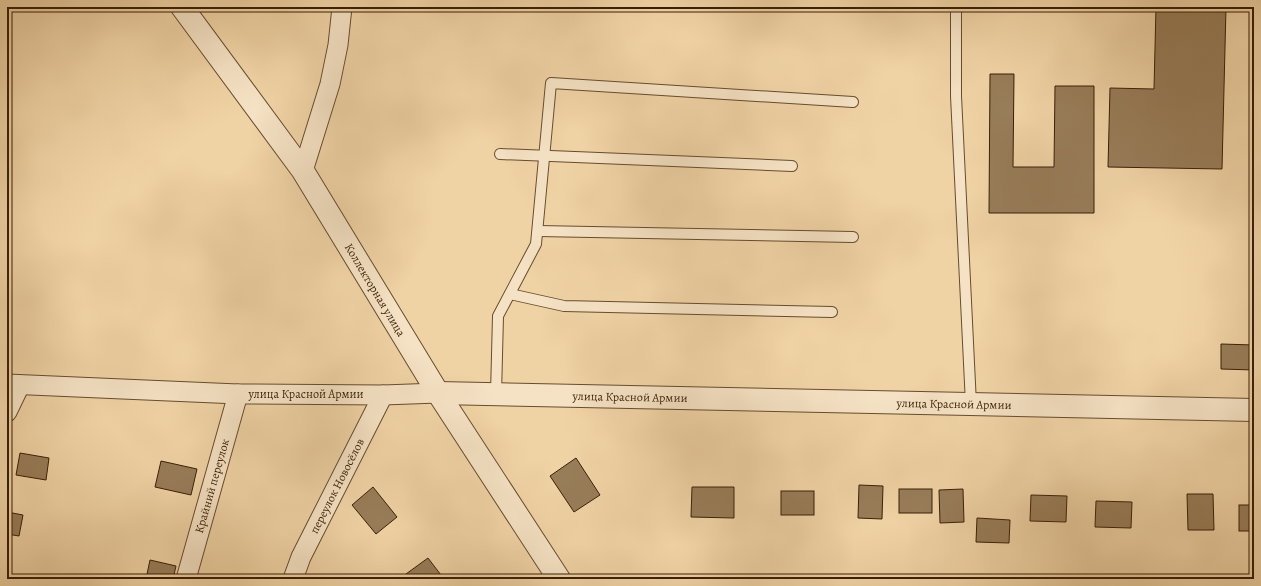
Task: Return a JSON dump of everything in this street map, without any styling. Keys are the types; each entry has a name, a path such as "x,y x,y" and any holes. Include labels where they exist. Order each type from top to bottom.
{"street":[{"name":"Коллекторная улица","path":"182,7 303,171 438,393 559,579"},
{"path":"303,171 330,84 338,45 342,7"},
{"path":"7,412 13,385"},
{"name":"улица Красной Армии","path":"13,385 238,394 383,395 438,393 1254,410"},
{"name":"Крайний переулок","path":"186,579 238,394"},
{"name":"переулок Новосёлов","path":"293,579 301,557 383,395"}],"lane":[{"path":"956,7 956,96 971,404"},
{"path":"496,394 498,316 536,244 551,83 853,102"},
{"path":"500,154 792,166"},
{"path":"538,231 853,237"},
{"path":"510,294 564,306 832,312"}],"building":[{"path":"1156,7 1226,7 1222,169 1108,167 1110,88 1154,89"},
{"path":"990,74 1014,74 1013,167 1054,167 1055,86 1094,86 1094,213 989,213"},
{"path":"1221,344 1254,345 1254,370 1221,369"},
{"path":"20,453 49,458 46,480 16,475"},
{"path":"576,458 600,495 574,512 550,476"},
{"path":"161,461 197,469 191,495 155,487"},
{"path":"859,485 883,486 882,519 858,518"},
{"path":"373,487 397,517 376,534 352,505"},
{"path":"692,487 734,487 734,518 691,517"},
{"path":"899,489 932,489 932,513 899,513"},
{"path":"963,489 964,522 940,523 939,490"},
{"path":"781,491 814,491 814,515 781,515"},
{"path":"1187,494 1213,494 1214,530 1188,530"},
{"path":"1031,495 1067,496 1066,522 1030,521"},
{"path":"1096,501 1132,502 1131,528 1095,527"},
{"path":"1239,505 1254,505 1254,531 1239,531"},
{"path":"7,512 23,515 19,536 7,534"},
{"path":"977,518 1010,520 1009,543 976,542"},
{"path":"428,558 444,579 409,579 406,574"},
{"path":"150,560 176,566 173,579 146,579"}]}
